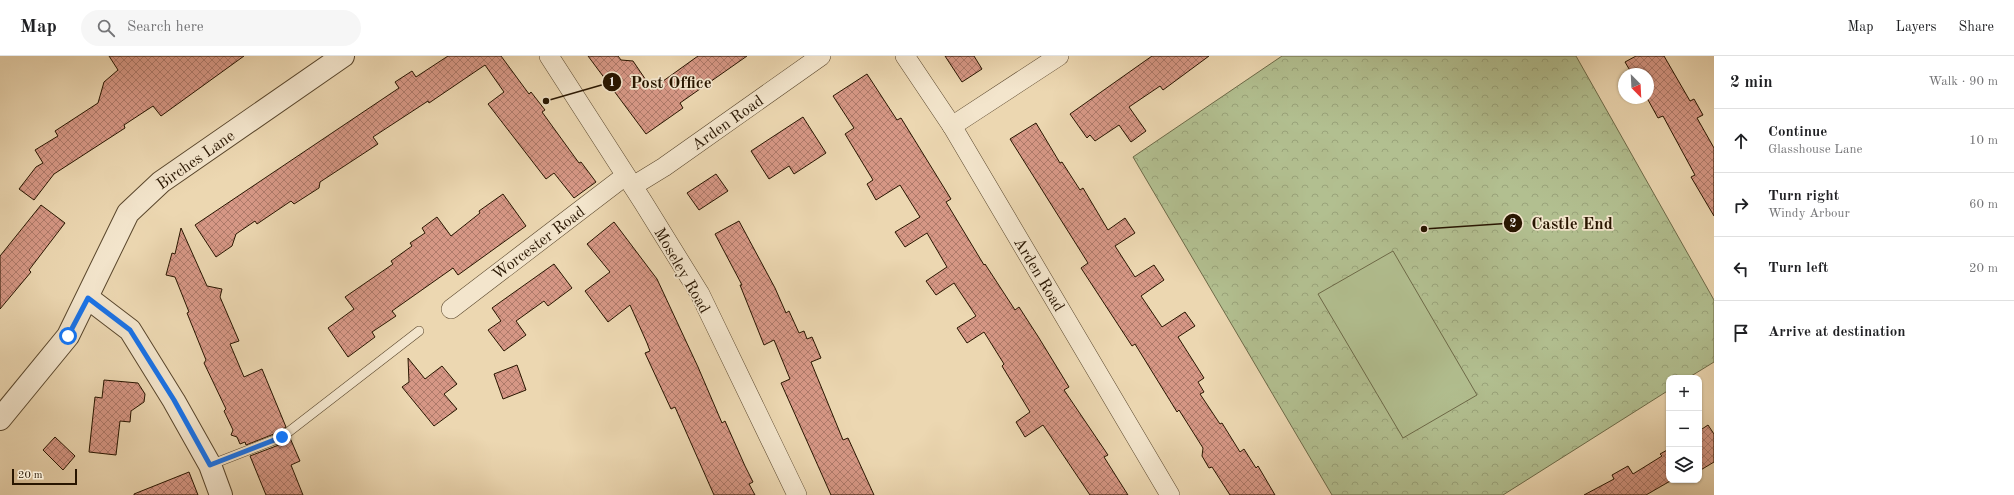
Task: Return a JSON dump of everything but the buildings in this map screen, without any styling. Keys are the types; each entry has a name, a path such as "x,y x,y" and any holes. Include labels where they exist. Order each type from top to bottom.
{"street":[{"name":"Birches Lane","path":"0,419 68,336 88,298 128,213 161,182 343,56"},
{"name":"Moseley Road","path":"549,56 700,294 797,495"},
{"name":"Arden Road","path":"629,181 664,167 821,56"},
{"name":"Arden Road","path":"905,56 952,126 1170,495"},
{"path":"952,126 1059,56"},
{"name":"Worcester Road","path":"451,309 629,181"},
{"path":"88,298 130,330 174,400 210,465 221,495"}],"lane":[{"path":"210,465 282,437 419,331"}],"green space":[{"path":"1282,56 1576,56 1714,300 1714,362 1693,375 1666,375 1666,392 1503,495 1332,495 1133,157"},
{"path":"1393,251 1477,395 1403,438 1318,294"}],"place":[{"name":"Post Office","path":"546,101"},
{"name":"Castle End","path":"1424,229"}],"route":[{"path":"68,336 88,298 130,330 174,400 210,465 282,437"}]}
